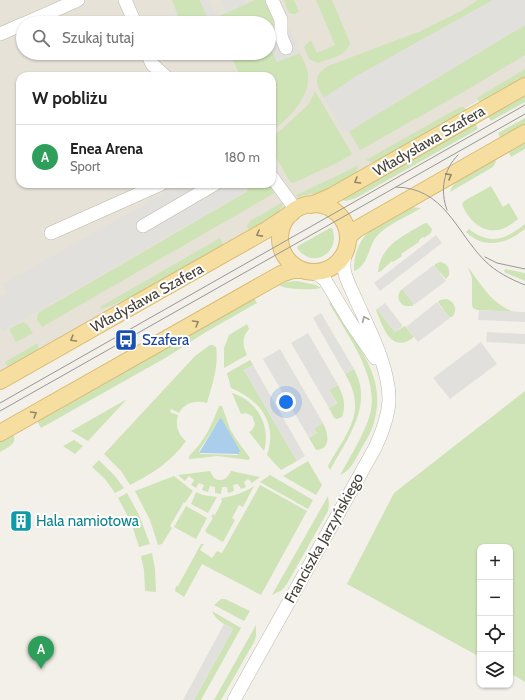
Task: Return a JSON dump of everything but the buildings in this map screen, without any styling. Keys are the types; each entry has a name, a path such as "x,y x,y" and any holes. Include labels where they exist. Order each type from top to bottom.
{"main road":[{"name":"Władysława Szafera","path":"0,381 268,229 300,209 332,196 525,86"},
{"path":"0,433 281,274 293,270 322,272 333,266 340,261 350,235 357,229 525,133"},
{"path":"306,271 289,261 284,254 281,244 283,226 300,209 323,206 336,212 342,218 346,227 347,246"}],"street":[{"path":"42,16 78,0"},
{"path":"125,0 132,16"},
{"path":"272,0 281,20 281,36 286,48"},
{"path":"0,34 16,27"},
{"path":"150,60 152,64 161,72"},
{"path":"276,182 300,209"},
{"path":"51,233 152,188"},
{"path":"143,226 208,188"},
{"name":"Franciszka Jarzyńskiego","path":"234,700 378,440 386,419 389,401 387,382 371,333 345,274 343,263 347,246"},
{"name":"Franciszka Jarzyńskiego","path":"306,271 319,275 326,280 357,332 384,369"}],"shaded area":[{"path":"0,0 525,0 525,73 386,155 0,376"},
{"path":"200,0 209,0 217,16 207,16"},
{"path":"221,0 245,0 246,4 226,13"},
{"path":"493,0 525,0 525,25 349,131 343,131 324,98 355,77"},
{"path":"290,28 300,53 277,62 276,31"},
{"path":"173,188 243,188 244,192 3,331 0,325 0,296 7,293 3,284"},
{"path":"436,235 442,243 380,291 374,283"},
{"path":"434,265 446,281 414,305 402,289"},
{"path":"437,302 450,318 418,342 406,327"},
{"path":"385,303 403,326 395,332 377,309"},
{"path":"479,310 525,312 525,322 478,320"},
{"path":"321,313 354,369 345,374 313,318"},
{"path":"487,332 525,334 525,344 486,342"},
{"path":"308,333 338,385 329,390 337,404 329,408 291,343"},
{"path":"481,342 497,364 450,399 433,378"},
{"path":"280,349 323,423 315,428 317,433 309,438 263,359"},
{"path":"253,365 305,456 297,461 244,370"},
{"path":"224,624 233,629 194,700 183,700"}],"green space":[{"path":"172,0 200,0 207,16 178,16"},
{"path":"255,0 266,0 273,16 219,16"},
{"path":"284,0 294,0 299,12 294,14 289,13"},
{"path":"316,0 332,0 350,43 341,54 318,63 309,59 304,47 311,40 317,53 335,45"},
{"path":"478,0 493,0 355,77 324,98 317,80 320,73 328,66 421,31 461,11"},
{"path":"525,25 525,55 465,91 360,150 349,131"},
{"path":"300,53 308,73 308,84 302,100 297,107 276,128 276,72 238,72 233,60 276,60 277,62"},
{"path":"525,69 525,77 481,104 477,98"},
{"path":"315,91 352,154 337,163 293,183 290,182 276,157 276,133 309,104"},
{"path":"525,94 525,102 491,121 488,116"},
{"path":"460,107 464,107 468,111 377,162 366,160"},
{"path":"525,118 525,125 501,139 498,133"},
{"path":"475,123 478,129 356,198 346,201 342,200 342,198"},
{"path":"525,141 525,149 511,157 508,151"},
{"path":"495,159 496,162 493,167 450,192 457,181"},
{"path":"358,165 357,171 354,175 320,194 320,192 300,197 294,196 345,172"},
{"path":"491,186 503,207 509,203 518,219 502,229 489,230 477,225 468,216 462,204 464,201"},
{"path":"247,188 275,188 278,191 42,327 37,320 38,313 248,191"},
{"path":"283,202 282,207 275,215 249,232 247,226 250,221"},
{"path":"412,207 421,208 391,224 381,232 373,241 365,261 359,269 354,271 358,249 366,234 370,231 369,230"},
{"path":"427,223 432,229 431,233 424,238 423,237 419,240 419,242 401,254 402,256 393,262 392,261 380,272 378,272 383,255 388,248 402,237"},
{"path":"525,224 525,229 518,234 496,243 481,241 473,238 466,232 469,229 484,238 491,239 504,237 511,234"},
{"path":"332,228 334,237 333,245 324,256 310,258 297,248 298,246"},
{"path":"220,238 224,246 134,296 102,309 100,307"},
{"path":"440,262 444,263 449,270 449,275 446,279 435,267 435,264"},
{"path":"468,267 493,299 514,312 477,310 473,308 472,278"},
{"path":"505,269 525,273 525,281 504,272"},
{"path":"297,281 316,285 321,288 293,289 279,285 286,282"},
{"path":"401,290 403,290 413,303 413,306 405,306 401,303 398,297"},
{"path":"254,298 257,303 206,332 167,357 41,428 37,421"},
{"path":"446,299 452,302 455,306 455,312 452,317 449,317 438,302"},
{"path":"333,300 371,370 377,400 372,429 351,467 340,475 363,433 369,418 372,403 371,388 367,373 353,343 329,303"},
{"path":"377,309 395,332 405,326 414,337 406,342 399,343 394,341 385,331 376,310"},
{"path":"23,322 27,324 33,333 16,342 10,331 11,328"},
{"path":"247,324 249,329 245,335 244,348 247,355 224,368 224,348 229,335"},
{"path":"38,343 36,352 8,368 5,362"},
{"path":"210,345 216,347 217,361 207,403 195,402 184,406 179,413 171,409 170,412 178,415 178,430 186,441 168,461 130,485 121,471 104,454 195,356"},
{"path":"250,360 253,365 244,370 297,461 281,470 267,455 270,443 270,433 264,414 250,399 231,388 227,373"},
{"path":"354,369 359,382 361,396 360,409 350,434 330,470 328,466 348,432 355,411 355,400 352,387 345,374"},
{"path":"338,385 342,393 344,405 342,417 337,419 334,418 329,408 337,403 329,390"},
{"path":"525,391 525,682 513,675 513,544 477,544 477,655 347,584 394,493"},
{"path":"232,393 249,402 260,416 266,433 264,451 249,432 255,424 252,416 246,413 241,414"},
{"path":"127,399 88,441 71,431"},
{"path":"219,406 222,406 230,429 250,458 249,460 217,456 189,459 189,456 207,433","holes":["220,418 222,419 240,453 237,455 200,454 199,451"]},
{"path":"323,423 327,435 327,444 325,447 316,450 309,438 317,433 314,428"},
{"path":"13,434 13,443 0,452 0,441"},
{"path":"74,440 83,446 75,454 63,446"},
{"path":"99,460 124,488 115,493 105,479 92,467"},
{"path":"308,461 322,485 316,495 283,476"},
{"path":"210,471 214,478 219,480 226,478 231,471 260,477 252,483 248,479 244,482 246,487 241,489 238,484 233,485 234,491 228,493 227,487 222,487 221,494 215,493 215,487 210,486 208,492 202,490 204,485 199,483 196,488 191,485 194,480 189,476 185,481 178,475"},
{"path":"270,475 313,500 308,509 260,482"},
{"path":"174,476 193,491 185,503 184,502 170,526 172,528 162,544 158,545 150,520 135,491"},
{"path":"260,485 307,511 261,595 202,564 184,597 175,591 176,586 178,586 201,544 204,544 200,550 212,558 217,551 222,553"},
{"path":"254,486 243,507 239,505 232,518 235,520 223,542 205,531 213,518 211,517 213,514 215,515 222,498 246,491"},
{"path":"196,492 203,495 217,497 208,513 191,504"},
{"path":"127,493 139,515 150,544 139,547 131,522 118,498"},
{"path":"328,496 328,511 287,584 282,590 272,595"},
{"path":"186,506 207,518 196,539 174,527"},
{"path":"152,553 155,569 156,592 145,591 144,570 141,556"},
{"path":"221,599 225,599 250,611 244,621 214,605"},
{"path":"212,611 241,628 201,700 194,700 233,629 218,620"},
{"path":"256,625 256,636 254,642 221,700 214,700"}],"water":[{"path":"220,418 240,451 239,454 199,453"}],"tram line":[{"path":"0,403 525,105"},
{"path":"0,411 525,114"},
{"path":"447,210 443,188 444,181 449,167 458,155"},
{"path":"396,187 412,189 426,195 437,203 447,213 484,260 503,275 525,285"},
{"path":"485,257 497,263 525,269"}],"place":[{"name":"Szafera","path":"126,340"},
{"name":"Hala namiotowa","path":"21,521"},
{"name":"Enea Arena","path":"41,669"}]}
